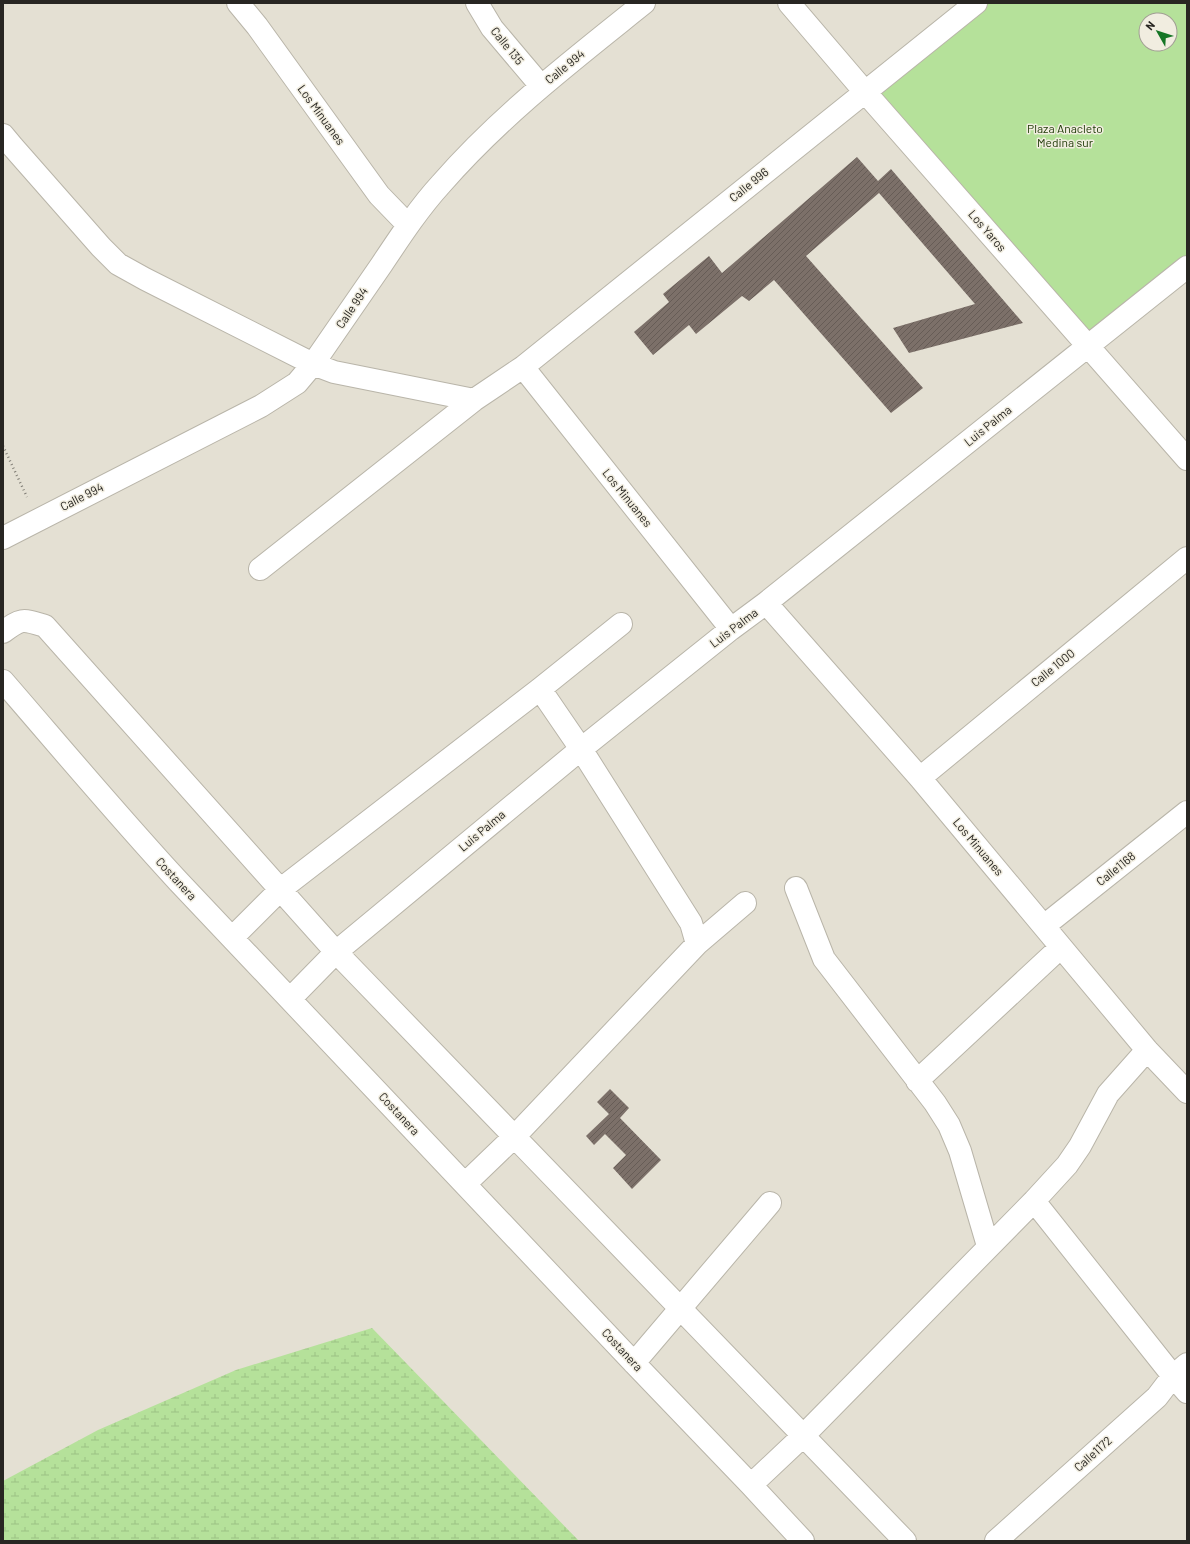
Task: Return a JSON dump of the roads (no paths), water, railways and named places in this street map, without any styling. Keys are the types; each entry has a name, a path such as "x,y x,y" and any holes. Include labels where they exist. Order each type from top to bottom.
{"street":[{"name":"Los Minuanes","path":"238,3 257,26 379,195 408,226"},
{"name":"Calle 135","path":"477,3 492,28 541,86"},
{"name":"Calle 994","path":"3,538 261,406 297,383 313,364 408,226 440,185 506,116 644,3"},
{"name":"Los Yaros","path":"789,3 865,92 1187,459"},
{"name":"Calle 996","path":"260,569 474,400 523,367 976,3"},
{"path":"3,135 118,264 152,283 313,364 334,372 474,400"},
{"name":"Luis Palma","path":"290,999 336,952 581,749 731,629 766,604 1187,267"},
{"name":"Los Minuanes","path":"523,367 731,629"},
{"name":"Calle 1000","path":"920,778 1187,558"},
{"name":"Los Minuanes","path":"766,604 920,778 1147,1050 1185,1086"},
{"path":"3,632 18,621 30,622 45,626 336,952 905,1541"},
{"path":"232,938 281,889 540,689 621,624"},
{"name":"Costanera","path":"3,681 94,785 130,829 803,1541"},
{"path":"540,689 581,749 692,923 697,944"},
{"name":"Calle1168","path":"1044,926 1187,812"},
{"path":"796,888 824,959 935,1103 949,1125 960,1151 988,1246"},
{"path":"465,1184 515,1136 697,944 745,903"},
{"path":"917,1081 1062,947"},
{"path":"751,1485 804,1435 1067,1165 1080,1146 1108,1094 1147,1050"},
{"path":"1034,1200 1180,1370 1187,1392"},
{"path":"634,1363 682,1309 770,1203"},
{"name":"Calle1172","path":"996,1541 1157,1397 1180,1370"}],"park label":[{"name":"Plaza Anacleto Medina sur","path":"1065,136"}]}
